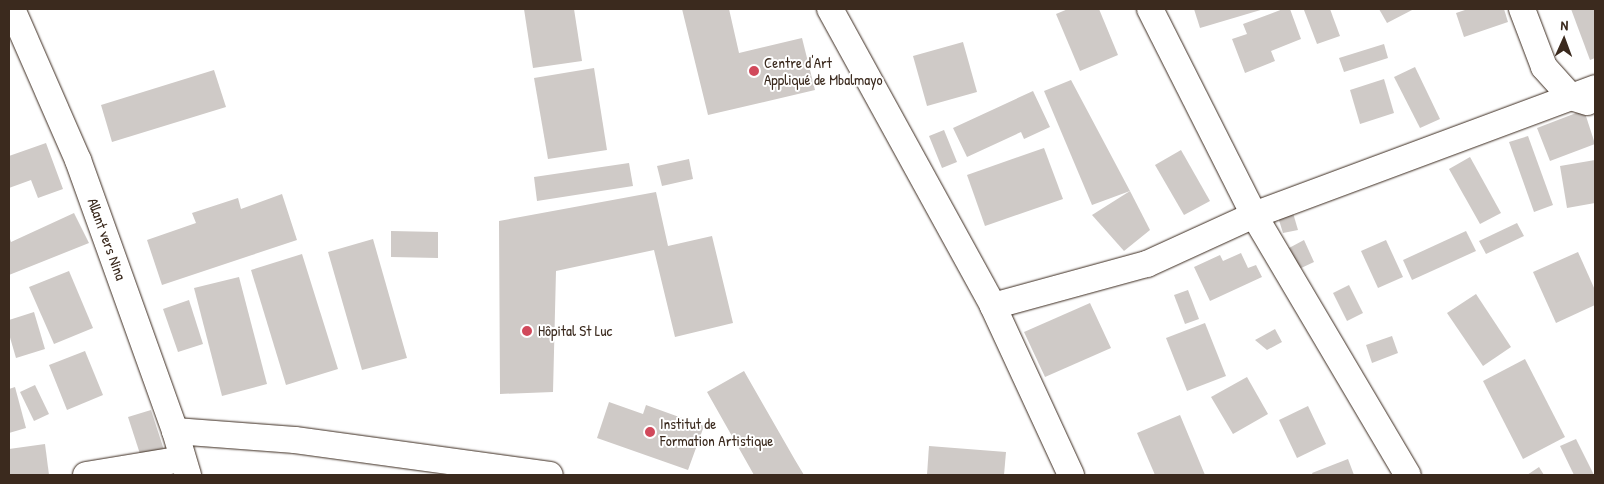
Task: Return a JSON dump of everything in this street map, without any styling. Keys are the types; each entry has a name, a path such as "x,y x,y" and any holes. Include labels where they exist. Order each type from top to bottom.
{"street":[{"name":"Allant vers Nina","path":"12,9 78,160 175,431 186,467"},
{"path":"830,9 993,306 1071,475"},
{"path":"1150,9 1254,215 1408,475"},
{"path":"1522,9 1544,67 1587,97"},
{"path":"993,306 1147,264 1254,215 1587,97"},
{"path":"175,431 294,440 550,475"},
{"path":"86,475 186,467"}],"building":[{"path":"524,9 574,9 582,61 533,68"},
{"name":"Centre d'Art Appliqué de Mbalmayo","path":"682,9 729,9 739,53 802,38 815,90 708,115"},
{"path":"1068,9 1099,9 1118,55 1080,71 1056,14"},
{"path":"1194,9 1264,9 1200,28"},
{"path":"1283,9 1290,9 1301,39 1271,51 1275,61 1245,73 1232,39 1247,34 1243,24"},
{"path":"1330,9 1340,36 1317,44 1304,10"},
{"path":"1379,9 1414,9 1387,23"},
{"path":"1468,9 1504,9 1508,22 1464,37 1456,13"},
{"path":"1571,9 1595,9 1595,58 1590,60"},
{"path":"963,42 977,92 927,106 913,56"},
{"path":"1384,44 1388,58 1344,72 1339,58"},
{"path":"1415,67 1440,119 1420,128 1394,77"},
{"path":"594,68 607,150 548,159 534,78"},
{"path":"214,70 226,107 112,142 101,105"},
{"path":"1384,79 1394,113 1360,124 1350,90"},
{"path":"1071,80 1130,191 1092,205 1044,91"},
{"path":"1033,91 1050,127 1024,139 1021,132 967,157 953,128"},
{"path":"1584,110 1595,144 1550,161 1537,128"},
{"path":"944,130 957,162 942,168 929,136"},
{"path":"1528,136 1553,205 1534,212 1509,142"},
{"path":"46,143 63,189 38,198 31,180 9,188 9,156"},
{"path":"1044,148 1063,199 985,226 967,175"},
{"path":"1181,150 1210,201 1184,215 1155,165"},
{"path":"1470,157 1501,213 1480,224 1449,169"},
{"path":"689,159 693,179 662,186 657,166"},
{"path":"1595,160 1595,203 1567,208 1560,166"},
{"path":"629,163 633,186 537,201 534,177"},
{"path":"1130,191 1150,230 1124,251 1092,215"},
{"name":"Hôpital St Luc","path":"656,192 668,246 712,236 733,323 675,337 654,250 556,271 553,392 500,394 499,221"},
{"path":"282,194 297,240 162,285 147,240 196,223 192,213 238,198 241,209"},
{"path":"74,213 89,243 9,275 9,236 11,242"},
{"path":"1293,213 1298,230 1283,233 1278,217"},
{"path":"1517,223 1524,236 1486,254 1479,241"},
{"path":"391,231 438,232 438,258 391,257"},
{"path":"1466,231 1476,251 1412,280 1403,260"},
{"path":"373,239 407,358 362,370 328,252"},
{"path":"1304,240 1314,262 1299,269 1289,248"},
{"path":"1386,240 1403,277 1378,288 1361,251"},
{"path":"1578,252 1595,290 1595,305 1556,323 1533,272"},
{"path":"1241,253 1248,268 1256,265 1262,277 1210,301 1194,267 1220,255 1223,261"},
{"path":"302,254 338,369 286,385 251,270"},
{"path":"69,271 93,328 54,344 29,287"},
{"path":"239,277 267,384 222,396 194,288"},
{"path":"1349,285 1363,313 1347,321 1333,293"},
{"path":"1188,290 1199,319 1185,324 1174,295"},
{"path":"1476,294 1511,347 1483,366 1447,313"},
{"path":"189,300 203,344 178,352 163,309"},
{"path":"1090,303 1111,348 1045,377 1024,332"},
{"path":"34,312 45,349 16,358 9,334 9,320"},
{"path":"1205,323 1226,376 1187,391 1166,338"},
{"path":"1275,329 1282,342 1267,350 1255,340"},
{"path":"1392,336 1398,353 1372,363 1366,345"},
{"path":"85,351 103,395 67,410 49,365"},
{"path":"1525,359 1565,437 1523,459 1483,381"},
{"path":"744,371 804,475 754,475 707,392"},
{"path":"1247,377 1268,414 1233,434 1211,397"},
{"path":"35,385 49,414 34,421 20,392"},
{"path":"15,387 26,428 9,433 9,389"},
{"name":"Institut de Formation Artistique","path":"609,402 643,414 646,405 704,426 688,470 597,438"},
{"path":"1308,406 1326,444 1297,458 1279,420"},
{"path":"151,410 164,450 141,457 128,417"},
{"path":"1180,415 1205,475 1155,475 1137,433"},
{"path":"1576,439 1594,475 1574,475 1560,446"},
{"path":"45,444 49,475 9,475 9,449"},
{"path":"929,446 1006,452 1004,475 927,475"},
{"path":"1348,459 1354,475 1313,475 1312,473"},
{"path":"1539,467 1544,475 1527,475"}],"place":[{"name":"Centre d'Art Appliqué de Mbalmayo","path":"754,71"},
{"name":"Hôpital St Luc","path":"527,331"},
{"name":"Institut de Formation Artistique","path":"650,432"}]}
